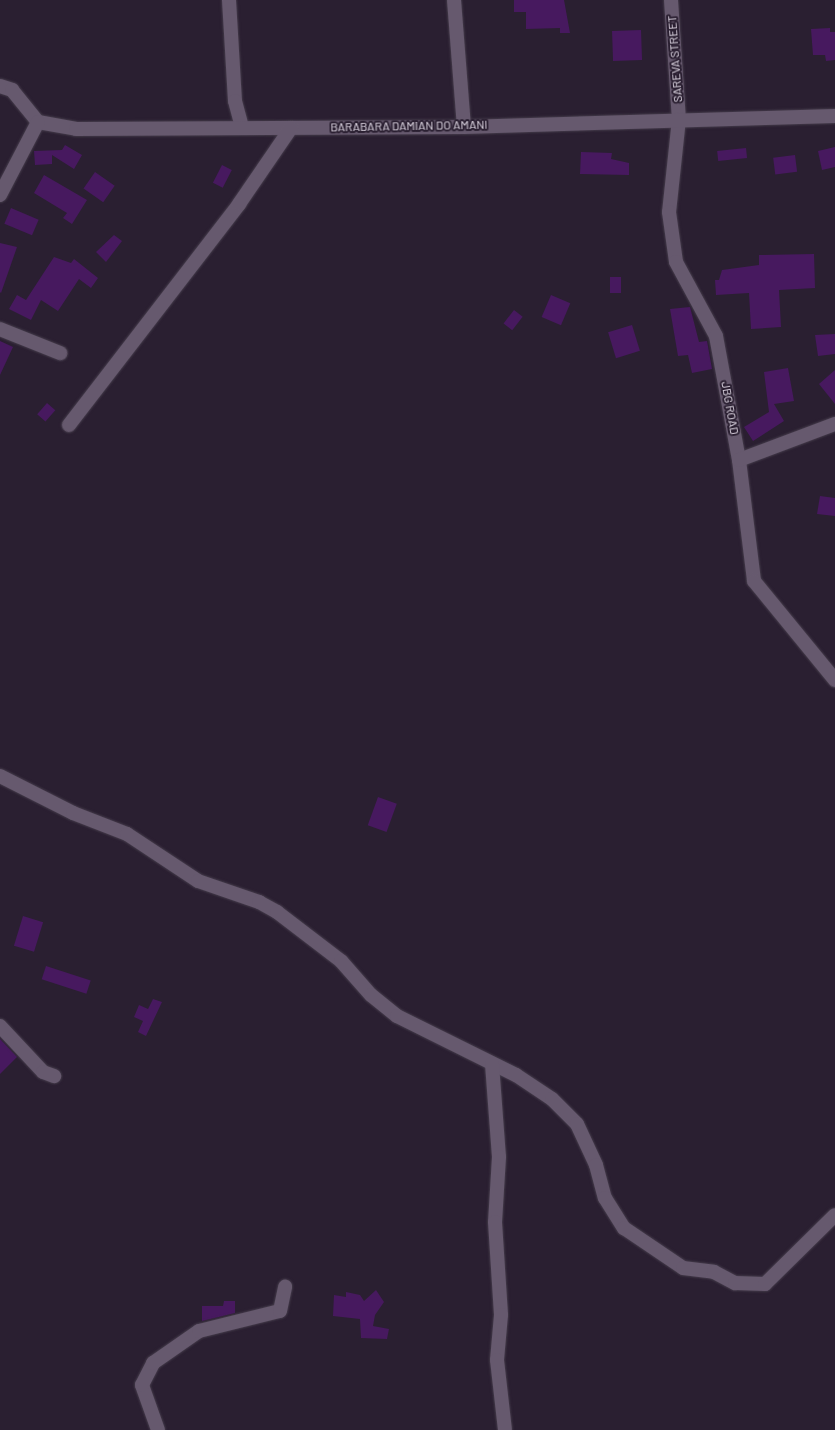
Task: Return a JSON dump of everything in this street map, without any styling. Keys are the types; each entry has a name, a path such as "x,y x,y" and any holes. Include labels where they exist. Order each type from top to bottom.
{"street":[{"path":"229,0 235,101 242,127"},
{"path":"454,0 464,126"},
{"name":"SAREVA STREET","path":"671,0 679,119"},
{"path":"0,86 12,90 38,122 0,195"},
{"name":"BARABARA DAMIAN DO AMANI","path":"38,122 112,130 242,127 464,126 835,116"},
{"name":"JBG ROAD","path":"679,119 670,212 676,262 716,336 739,460 754,581 835,680"},
{"path":"69,425 239,204 291,128"},
{"path":"0,330 60,353"},
{"path":"739,460 835,424"},
{"path":"0,776 72,813 126,834 198,881 271,908 334,955 371,995 397,1016 492,1064 552,1099 577,1124 613,1214 652,1251 683,1268 714,1272 736,1283 765,1284 835,1215"},
{"path":"0,1026 42,1072 54,1076"},
{"path":"492,1064 499,1157 495,1222 501,1315 497,1360 505,1430"},
{"path":"158,1430 142,1385 153,1363 199,1331 280,1311 285,1287"}],"building":[{"path":"514,0 564,0 570,33 560,33 560,28 526,29 526,12 514,12"},
{"path":"830,28 830,32 835,32 835,60 826,61 825,55 813,55 811,29"},
{"path":"641,30 642,60 613,61 612,31"},
{"path":"65,145 82,155 74,169 52,155 52,164 35,165 34,151 62,150"},
{"path":"835,147 835,167 822,170 818,151"},
{"path":"746,148 747,158 718,161 717,151"},
{"path":"581,152 612,153 611,159 629,163 629,175 580,174"},
{"path":"795,155 797,172 775,175 773,158"},
{"path":"222,165 232,170 223,188 213,183"},
{"path":"95,172 115,186 103,202 84,188"},
{"path":"44,175 87,200 72,224 63,218 67,213 34,193"},
{"path":"11,208 39,220 32,235 4,224"},
{"path":"114,235 122,241 106,262 96,252"},
{"path":"0,243 17,247 1,293 0,292"},
{"path":"814,254 815,288 779,290 781,327 751,329 749,293 716,295 715,280 719,280 722,270 759,265 759,255"},
{"path":"54,257 71,263 74,259 98,278 91,288 79,279 58,311 41,300 31,320 9,309 17,295 26,300"},
{"path":"610,277 621,277 621,293 610,293"},
{"path":"551,295 570,303 561,325 542,317"},
{"path":"690,307 699,342 707,341 712,369 692,373 688,355 678,356 670,309"},
{"path":"514,310 523,317 512,330 504,323"},
{"path":"632,325 640,351 616,358 608,332"},
{"path":"835,334 835,354 818,356 815,335"},
{"path":"0,341 13,347 0,375"},
{"path":"788,368 794,401 774,404 784,421 753,441 744,427 769,412 764,372"},
{"path":"835,370 835,404 819,384"},
{"path":"47,403 55,410 45,422 37,414"},
{"path":"820,496 835,498 835,516 817,514"},
{"path":"378,797 397,804 387,832 368,825"},
{"path":"23,916 43,922 34,952 14,946"},
{"path":"46,966 91,981 86,994 42,979"},
{"path":"153,999 162,1002 146,1036 138,1032 143,1021 134,1017 139,1005 148,1009"},
{"path":"0,1039 17,1057 0,1074"},
{"path":"376,1290 384,1302 375,1315 373,1326 389,1329 387,1339 361,1338 360,1319 333,1316 334,1295 346,1297 346,1292 360,1295 364,1301"},
{"path":"224,1301 235,1301 235,1313 202,1321 202,1306 223,1306"}]}
